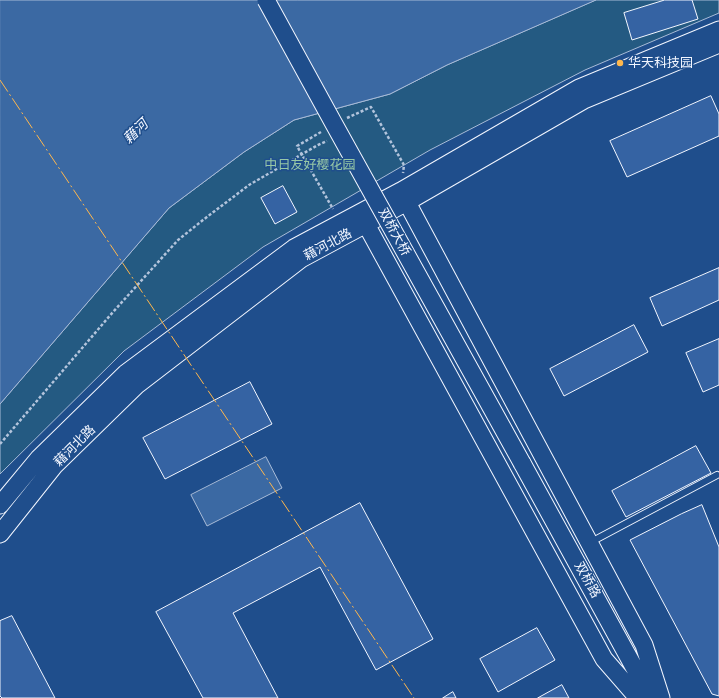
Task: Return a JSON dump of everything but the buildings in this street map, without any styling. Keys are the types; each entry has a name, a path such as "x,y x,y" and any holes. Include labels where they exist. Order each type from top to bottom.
{"main road":[{"name":"双桥大桥","path":"266,0 333,131 522,463"},
{"name":"藉河北路","path":"0,534 54,466 137,385 301,259 363,219 404,196 579,88 719,41"},
{"path":"404,196 644,645 661,698"},
{"name":"藉河北路","path":"0,505 39,458 126,373 294,248 363,219"},
{"path":"363,219 604,659 638,698"},
{"name":"双桥路","path":"522,463 651,698"}],"lane":[{"path":"589,543 717,475"}],"path":[{"path":"333,208 297,146 333,131 371,108 404,165"},
{"path":"0,444 113,312 178,240 249,185 318,145 333,131"}],"green space":[{"name":"中日友好樱花园","path":"596,0 719,0 719,13 585,70 430,150 263,247 124,351 0,474 0,404 169,208 244,152 294,120 390,94 447,65"}],"water":[{"name":"藉河","path":"0,0 596,0 447,65 390,94 294,120 244,152 169,208 0,404"},
{"path":"266,457 282,488 207,526 191,495"}],"power":[{"path":"0,80 414,698"}],"place":[{"name":"华天科技园","path":"620,63"}]}
